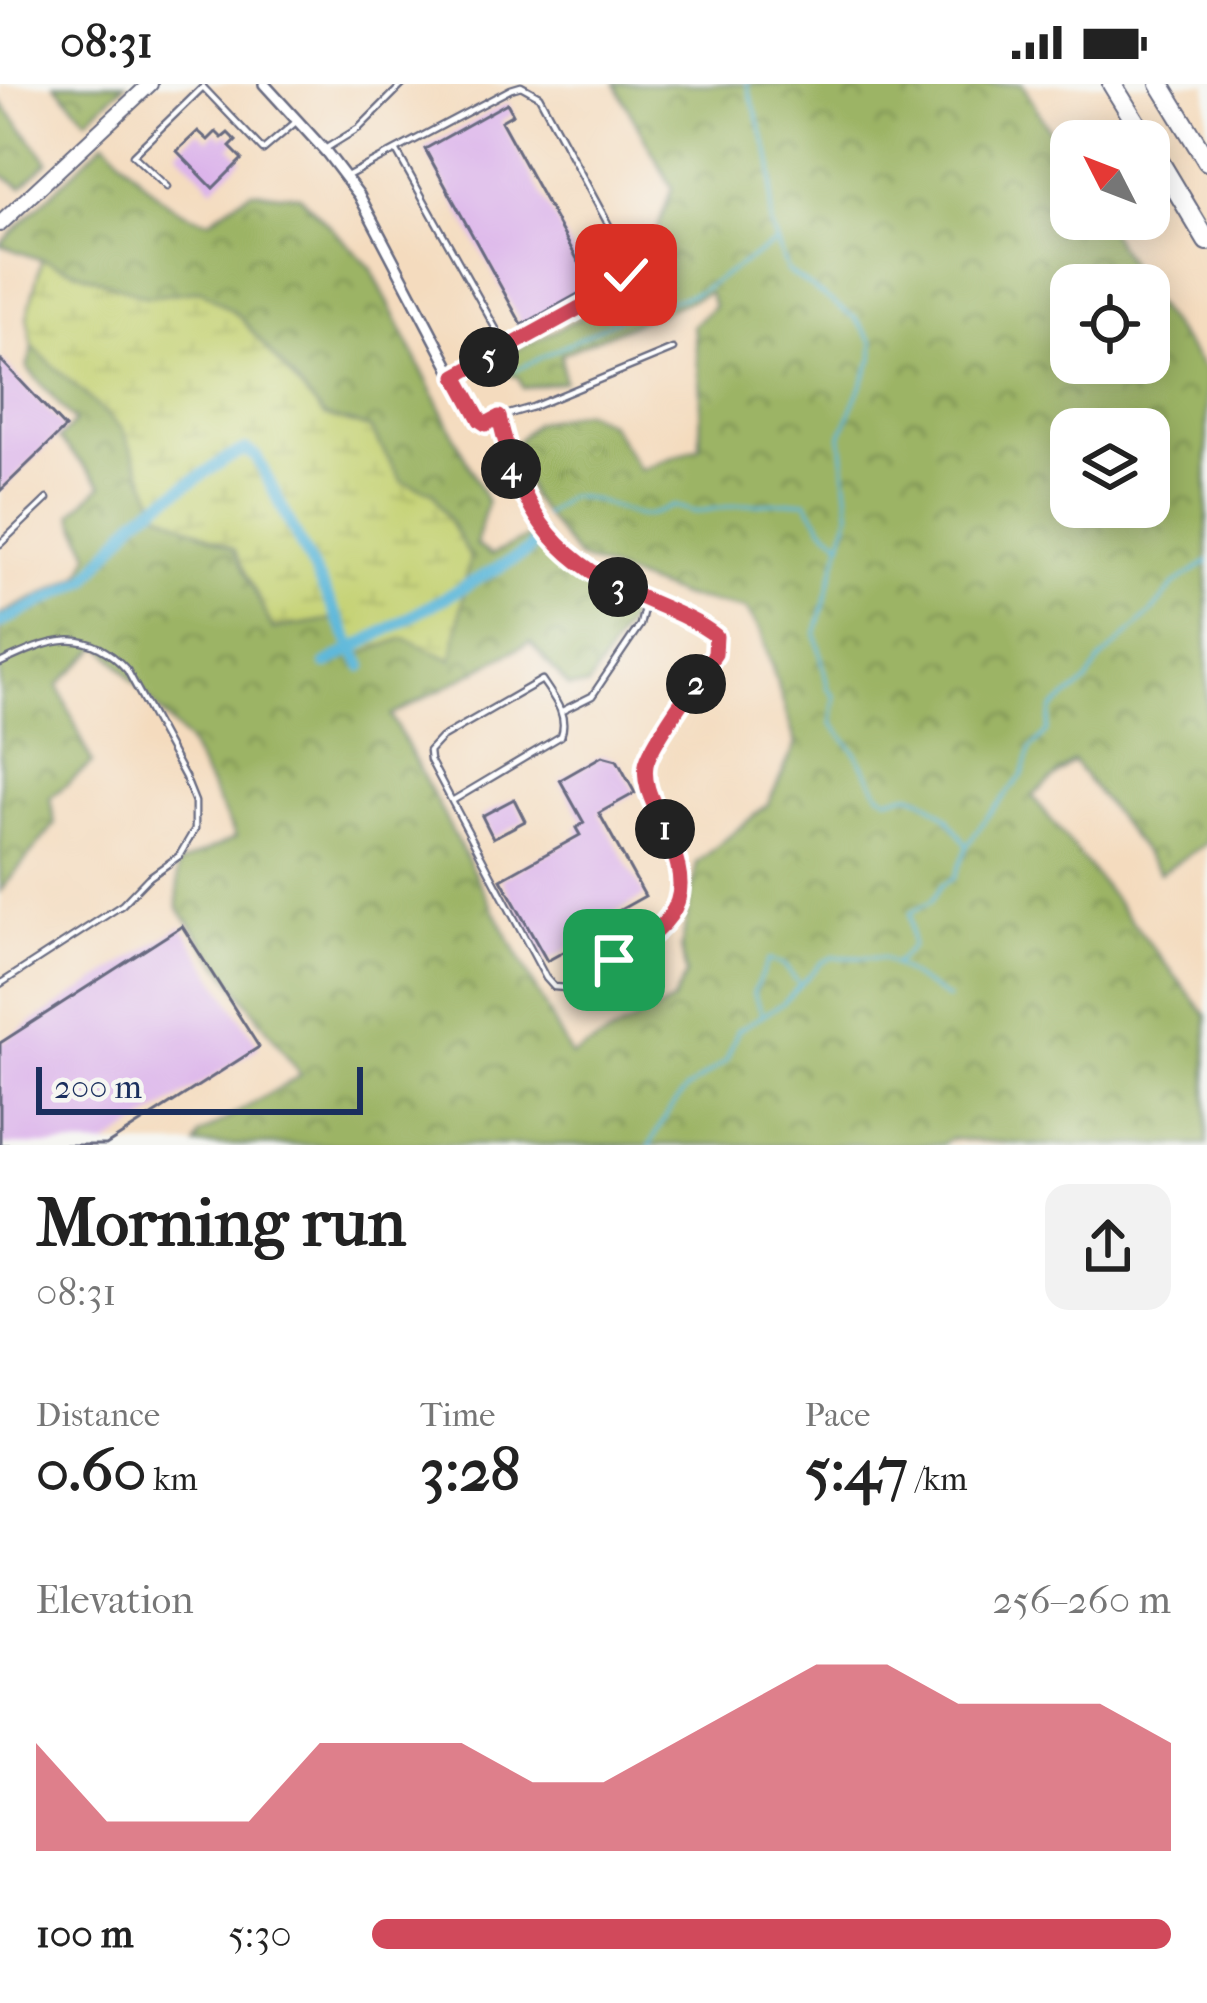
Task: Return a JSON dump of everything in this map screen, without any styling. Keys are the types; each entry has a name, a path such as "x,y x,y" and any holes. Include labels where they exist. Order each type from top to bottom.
{"highway":[{"path":"1112,84 1134,120"},
{"path":"1160,84 1207,161"},
{"path":"1170,180 1207,241"}],"street":[{"path":"0,224 150,84"},
{"path":"264,84 346,176 480,420 486,424 499,417"}],"lane":[{"path":"324,149 359,128 403,84"},
{"path":"346,176 511,89 521,86 539,96 628,266 619,286 456,376"},
{"path":"166,187 133,155 202,87 263,150 298,120"},
{"path":"397,150 506,347"},
{"path":"452,801 553,744 563,731 561,711 542,680 432,743 430,760 486,870 554,987 566,988 656,935 674,909 682,881 679,860 646,788 646,761 718,644 716,636 573,561 532,511 513,477 499,417 673,349"},
{"path":"0,544 46,500"},
{"path":"561,711 592,696 640,626 646,600"},
{"path":"0,663 63,640 89,641 111,652 127,670 195,802 195,829 179,856 122,905 0,984"}],"green space":[{"path":"55,84 125,84 87,119"},
{"path":"615,84 1022,84 1050,131 1050,240 1115,240 1129,264 1050,264 1050,384 1170,384 1170,325 1207,373 1207,843 1160,873 1073,761 1032,796 1207,1016 1207,1145 1037,1145 951,1139 941,1145 196,1145 200,1135 301,1075 178,908 178,865 236,837 187,741 101,645 58,685 92,763 50,798 55,824 0,891 0,615 81,575 90,554 72,514 102,485 59,439 75,422 27,368 33,347 122,429 160,512 234,549 273,629 402,482 370,428 324,416 239,316 202,291 146,297 0,245 105,141 152,190 194,217 210,220 251,191 300,196 371,268 487,502 476,545 491,555 536,533 564,565 618,598 629,620 588,686 569,687 530,642 391,716 571,1056 672,1002 686,975 681,948 697,863 768,804 796,744 761,632 746,609 681,596 578,558 531,497 513,445 535,423 584,411 609,423 640,470 700,447 701,390 693,325 714,306 709,292 561,354 564,382 523,388 518,377 483,367 596,310 643,269 672,188"},
{"path":"0,101 48,161 22,187 0,173"},
{"path":"42,259 146,297 201,290 239,316 324,416 370,428 402,482 433,492 470,557 452,660 404,638 359,655 341,618 273,629 234,549 160,512 122,429 33,347 27,317"}],"building":[{"path":"507,103 513,114 501,121 592,286 522,325 425,149"},
{"path":"198,131 208,140 216,132 222,138 228,133 236,141 230,147 242,159 213,188 177,151"},
{"path":"0,359 65,428 0,491"},
{"path":"602,756 617,760 635,793 599,813 645,896 611,915 614,919 603,925 605,929 547,961 501,879 580,835 576,828 584,823 560,780"},
{"path":"514,799 525,821 493,838 482,816"},
{"path":"182,926 259,1047 106,1145 0,1145 0,1043"}],"waterway":[{"path":"747,84 772,163 771,226 787,271 855,318 873,342 873,358 841,435 850,513 816,633 828,688 835,697 832,723 879,793 888,798 910,794 923,799 948,818 967,846"},
{"path":"514,371 628,314 698,292 775,243"},
{"path":"0,623 86,580 137,518 246,450 256,456 362,666"},
{"path":"544,515 568,496 641,516 674,506 695,512 806,501 822,526 842,542"},
{"path":"326,664 528,551 540,537"},
{"path":"895,964 912,946 910,913 931,902 941,886 954,878 967,846 1022,776 1031,749 1047,732 1052,709 1086,683 1099,662 1175,584 1207,562"},
{"path":"650,1145 686,1090 726,1061 738,1030 783,1003 821,963 833,957 883,958 948,999"},
{"path":"763,1015 753,993 768,960 783,964 799,984"}],"route":[{"path":"614,960 656,935 674,909 682,881 679,860 646,788 646,761 715,654 716,636 573,561 532,511 513,477 499,417 486,424 480,420 456,376 619,286 626,275"}]}
